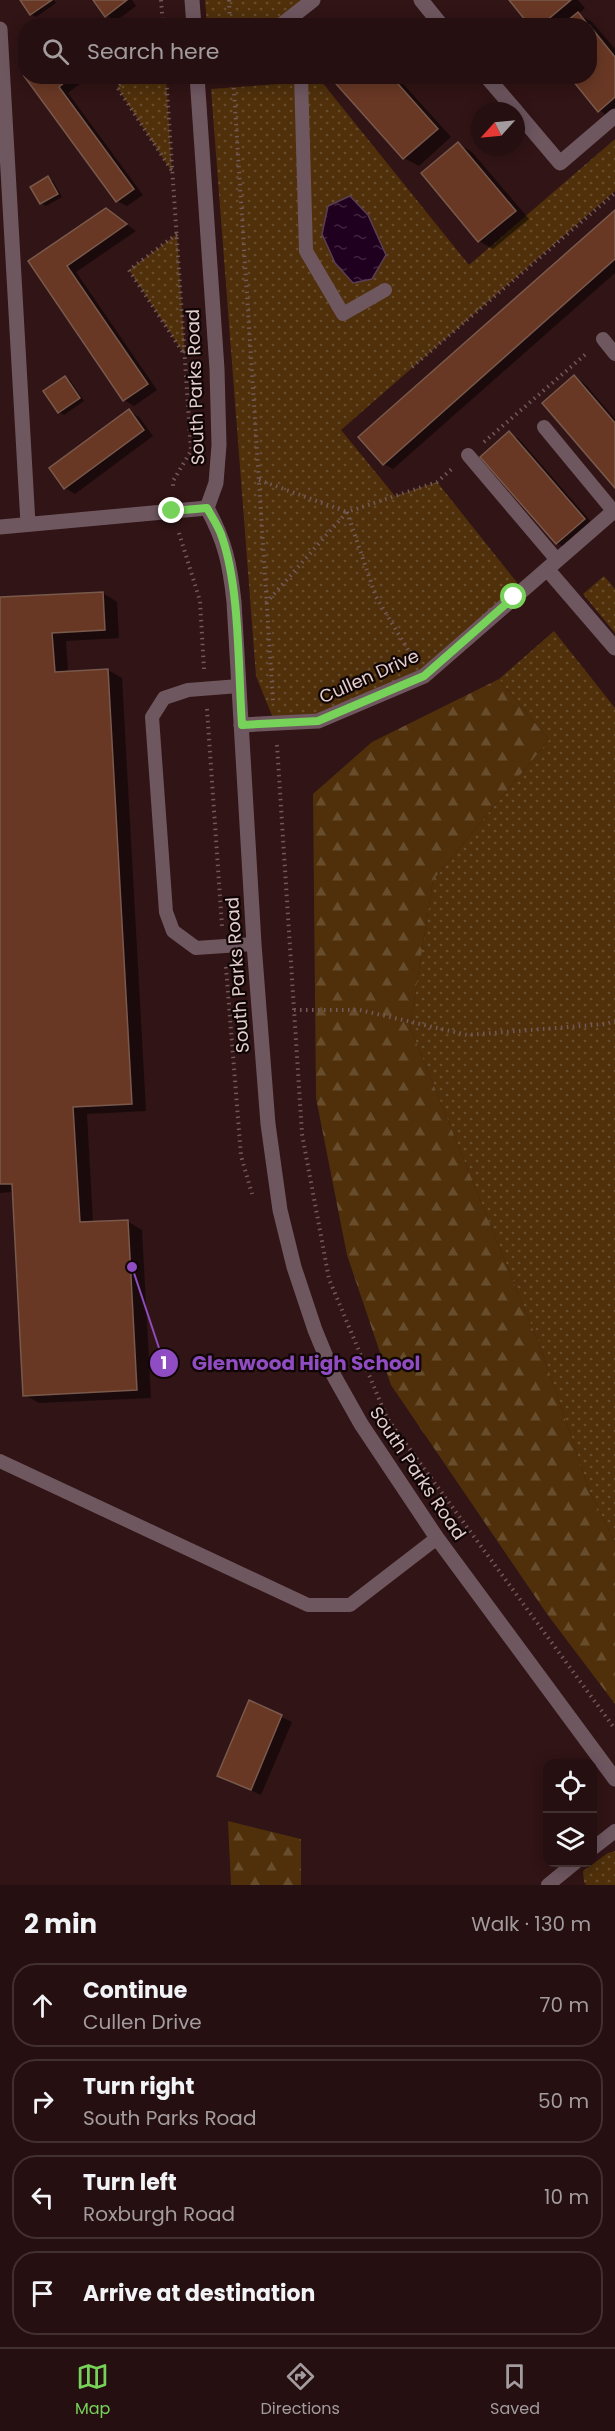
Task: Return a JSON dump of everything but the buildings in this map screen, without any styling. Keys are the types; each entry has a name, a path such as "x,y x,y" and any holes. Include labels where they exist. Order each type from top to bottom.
{"street":[{"path":"192,0 193,18"},
{"path":"294,18 313,0"},
{"path":"421,0 436,18"},
{"path":"0,29 28,524"},
{"name":"South Parks Road","path":"198,84 217,369 219,445 216,483 207,508 222,535 230,567 268,1124 280,1210 294,1267 315,1330 334,1376 361,1424 437,1538 615,1779"},
{"path":"493,84 508,102"},
{"path":"525,122 560,163 615,116"},
{"path":"0,527 207,508"},
{"name":"Cullen Drive","path":"242,725 318,721 424,676 614,511"},
{"path":"552,564 615,648"}],"lane":[{"path":"301,84 306,251 343,314 385,290"},
{"path":"603,339 615,354"},
{"path":"544,427 614,511"},
{"path":"468,455 552,564"},
{"path":"239,686 188,690 164,698 152,717 166,912 173,931 196,948 254,944"},
{"path":"0,1450 0,1461 308,1605 350,1605 437,1538"},
{"path":"597,1845 615,1831"},
{"path":"552,1884 571,1867"}],"path":[{"path":"161,0 162,18"},
{"path":"229,0 230,18"},
{"path":"120,84 117,87 172,172"},
{"path":"234,84 302,1134 329,1279 387,1418 615,1729"},
{"path":"412,367 615,193"},
{"path":"177,234 129,270 185,355"},
{"path":"266,603 347,512 437,482 603,339"},
{"path":"259,480 347,512"},
{"path":"347,512 376,597 424,676"},
{"path":"294,1010 360,1011 468,1035 606,1024 615,1021"}],"green space":[{"path":"205,0 313,0 290,18 206,18"},
{"path":"121,84 166,84 172,172 117,87"},
{"path":"280,84 323,84 469,265 615,139 615,191 341,430 395,496 437,482 523,590 424,676 318,721 275,723 256,676 211,89"},
{"path":"177,234 185,355 129,270"},
{"path":"604,576 615,589 615,633 583,594"},
{"path":"554,631 615,708 615,1542 590,1492 543,1354 410,1027 433,880 549,740 499,679"},
{"path":"499,679 549,740 433,880 410,1027 543,1354 590,1492 615,1542 615,1704 547,1614 391,1385 347,1255 316,1098 313,794 372,742"},
{"path":"228,1821 301,1839 301,1885 231,1885"},
{"path":"615,1851 615,1885 586,1885 583,1871 589,1867 597,1867 597,1861"}],"water":[{"path":"350,196 368,215 386,255 372,279 353,283 335,263 322,234 328,206"}],"place":[{"name":"Glenwood High School","path":"132,1267"}],"route":[{"path":"172,511 207,508 222,535 230,567 234,602 242,725 318,721 424,676 514,597"}]}
